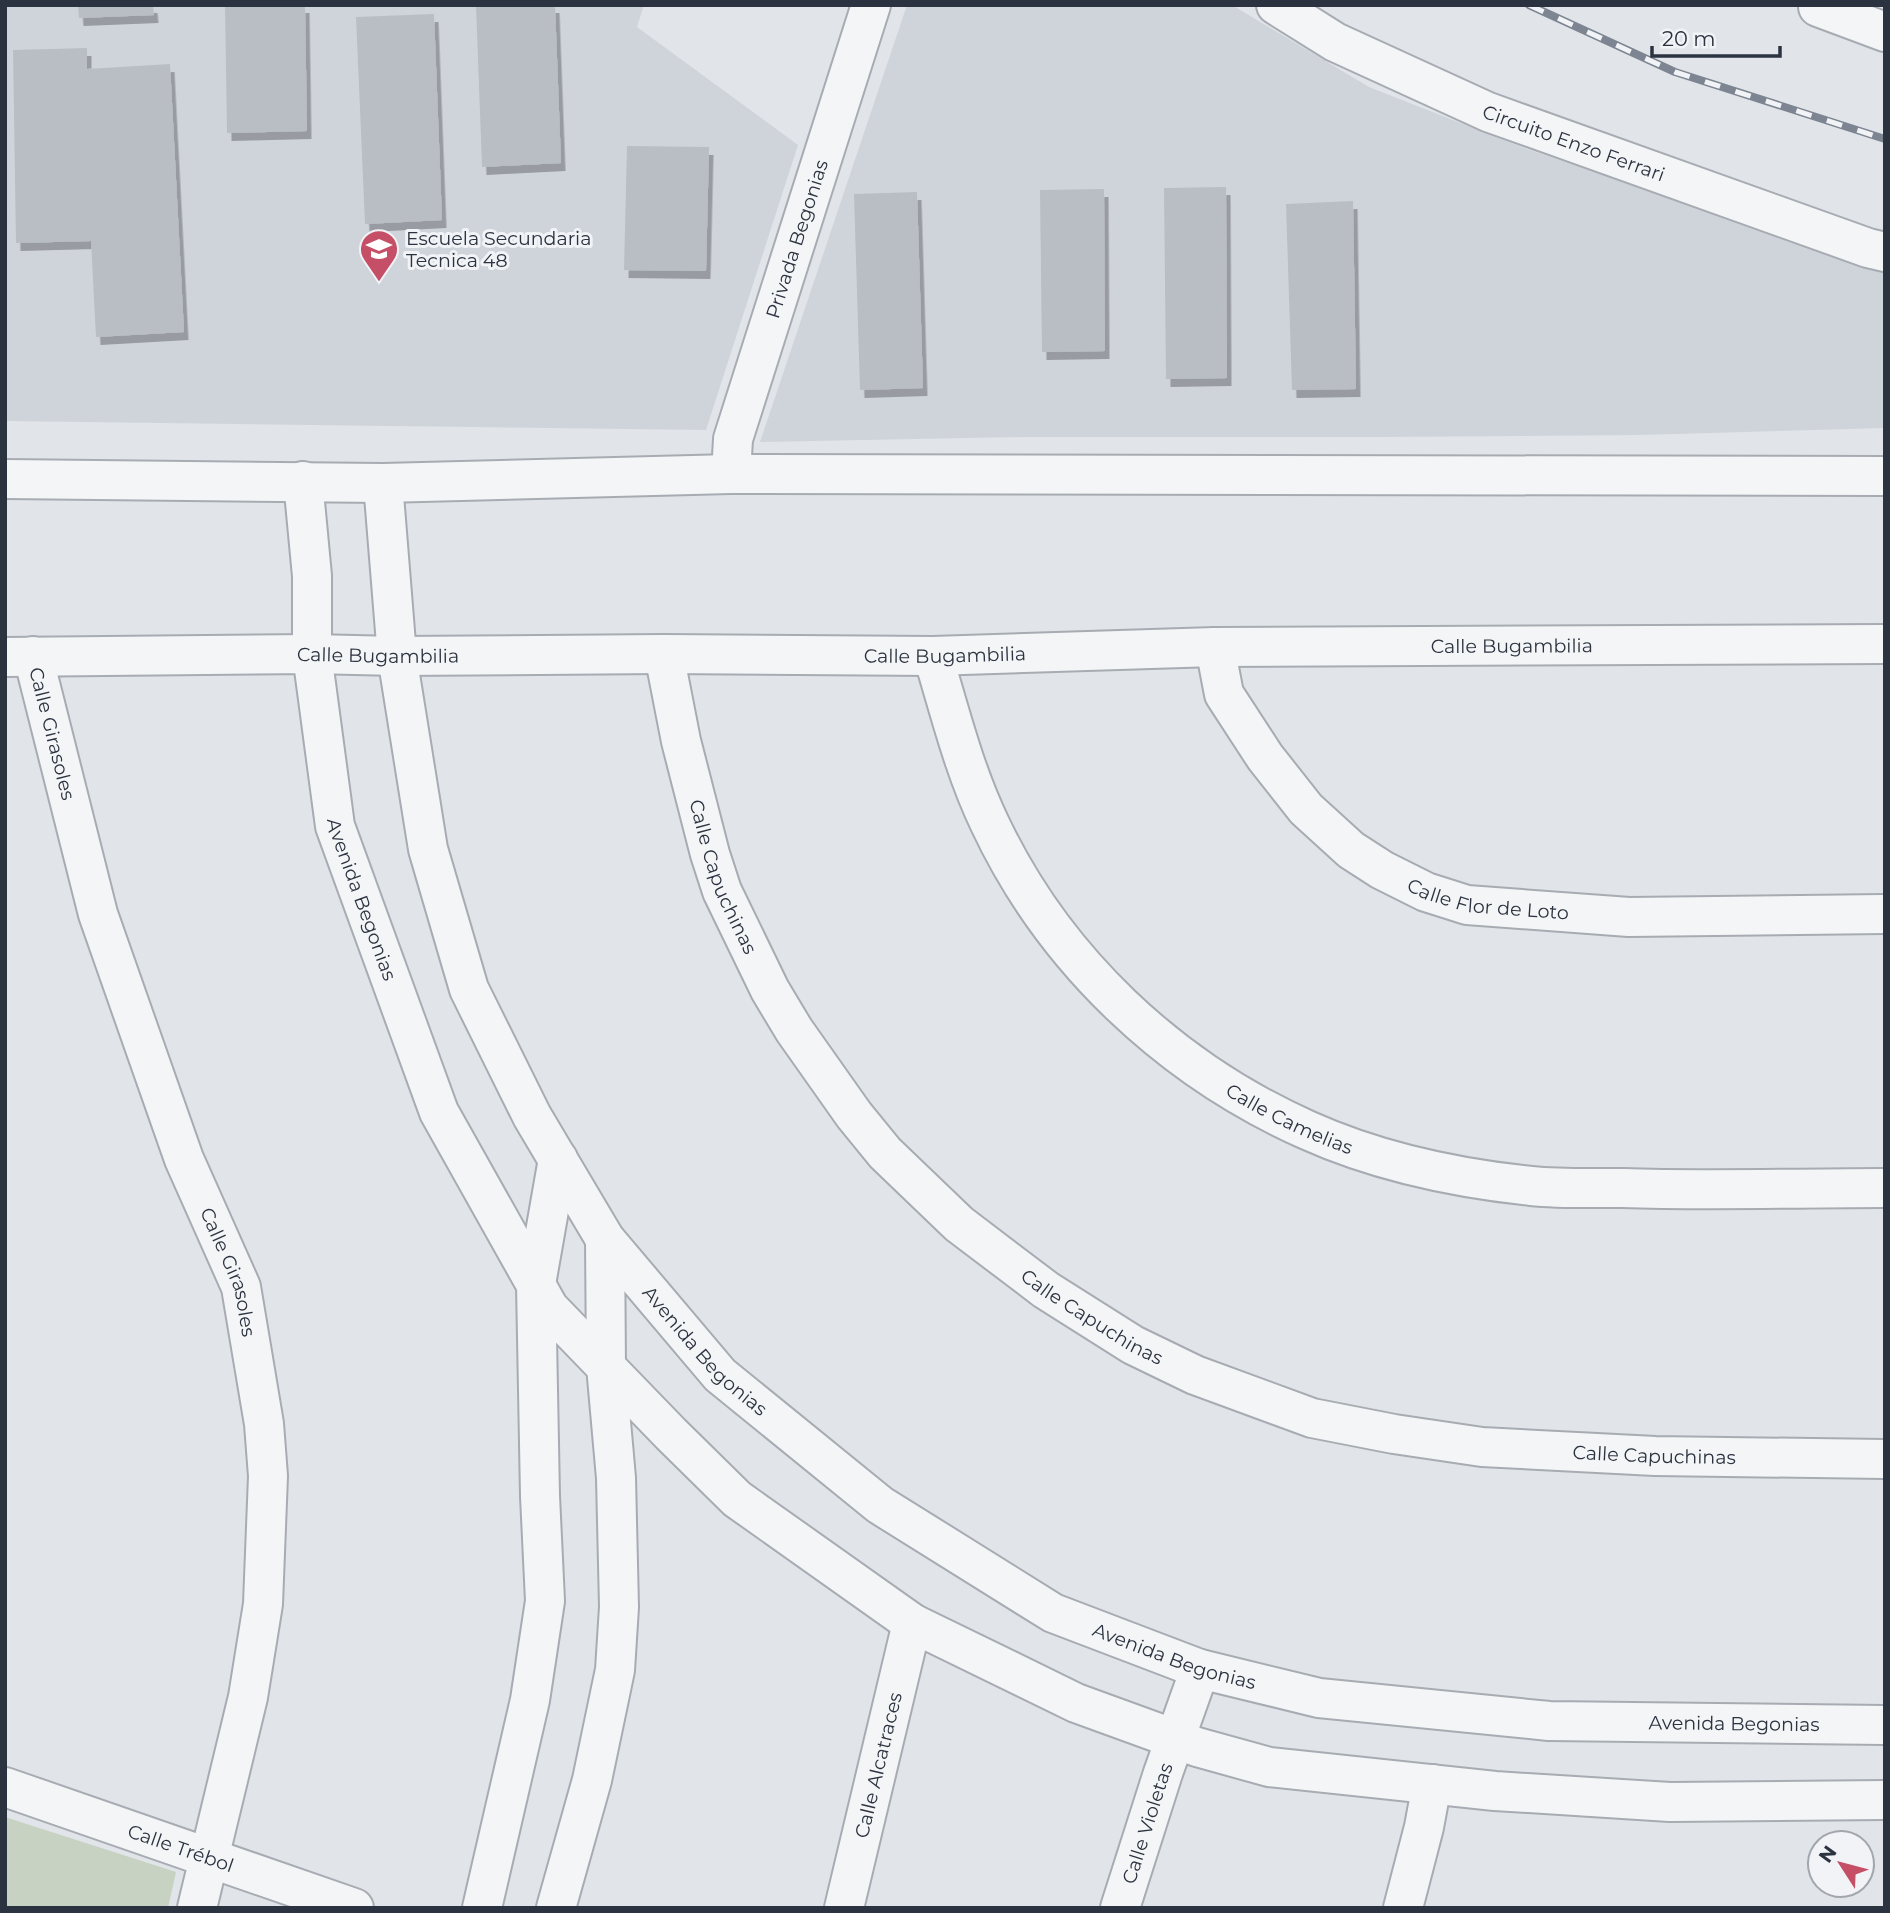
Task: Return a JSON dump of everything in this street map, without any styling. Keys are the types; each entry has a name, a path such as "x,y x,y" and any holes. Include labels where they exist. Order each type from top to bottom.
{"street":[{"name":"Privada Begonias","path":"731,474 733,439 871,5"},
{"name":"Circuito Enzo Ferrari","path":"1276,5 1335,42 1488,112 1855,244 1885,252"},
{"path":"1818,7 1885,32"},
{"path":"5,479 383,483 731,474 1885,476"},
{"name":"Avenida Begonias","path":"303,481 312,576 312,654 335,826 439,1112 549,1308 737,1499 912,1623 1076,1703 1175,1739 1269,1767 1495,1791 1670,1802 1885,1800"},
{"name":"Avenida Begonias","path":"383,483 397,656 428,849 469,989 533,1116 605,1239 720,1375 880,1505 1053,1613 1200,1669 1319,1698 1549,1721 1885,1725"},
{"name":"Calle Bugambilia","path":"19,657 312,654 933,656 1215,647 1885,644"},
{"name":"Calle Flor de Loto","path":"1215,647 1224,694 1265,757 1306,809 1351,849 1382,870 1426,892 1467,905 1629,917 1885,914"},
{"name":"Calle Capuchinas","path":"664,654 691,779 722,891 770,990 794,1030 854,1115 885,1153 959,1224 1046,1290 1133,1345 1207,1380 1312,1419 1482,1447 1655,1456 1885,1460"},
{"name":"Calle Camelias","path":"933,656 975,789 1014,871 1084,970 1165,1044 1222,1086 1306,1130 1345,1146 1452,1175 1534,1186 1654,1189 1885,1188"},
{"name":"Calle Girasoles","path":"19,657 98,914 184,1159 241,1287 264,1424 268,1476 263,1604 248,1698 197,1908"},
{"name":"Avenida Begonias","path":"482,1908 530,1700 545,1601 536,1284 558,1159"},
{"name":"Avenida Begonias","path":"556,1908 592,1780 615,1670 619,1607 616,1478 606,1366 605,1239"},
{"name":"Calle Alcatraces","path":"844,1908 912,1623"},
{"name":"Calle Violetas","path":"1119,1908 1200,1669"},
{"path":"1403,1908 1432,1784"},
{"name":"Calle Trébol","path":"5,1787 354,1908"}],"shaded area":[{"name":"Escuela Secundaria Tecnica 48","path":"5,5 644,5 637,27 798,145 706,430 5,421"},
{"path":"907,5 1232,5 1369,87 1524,148 1885,272 1885,428 1639,435 1024,437 760,442"}],"green space":[{"path":"5,1817 176,1872 168,1908 5,1908"}],"building":[{"path":"78,5 153,5 154,15 79,18"},
{"path":"225,5 305,5 307,131 227,133"},
{"path":"476,5 555,5 561,163 482,167"},
{"path":"434,14 442,220 365,224 356,17"},
{"path":"87,48 87,69 170,64 184,332 96,337 91,241 16,243 13,50"},
{"path":"627,146 709,147 706,271 624,270"},
{"path":"1226,187 1227,378 1166,379 1164,188"},
{"path":"1104,189 1105,351 1042,352 1040,190"},
{"path":"917,192 923,388 860,390 854,194"},
{"path":"1353,201 1356,389 1292,390 1286,204"}],"railway":[{"path":"1529,5 1675,72 1885,139"}],"place":[{"name":"Escuela Secundaria Tecnica 48","path":"379,283"}]}
